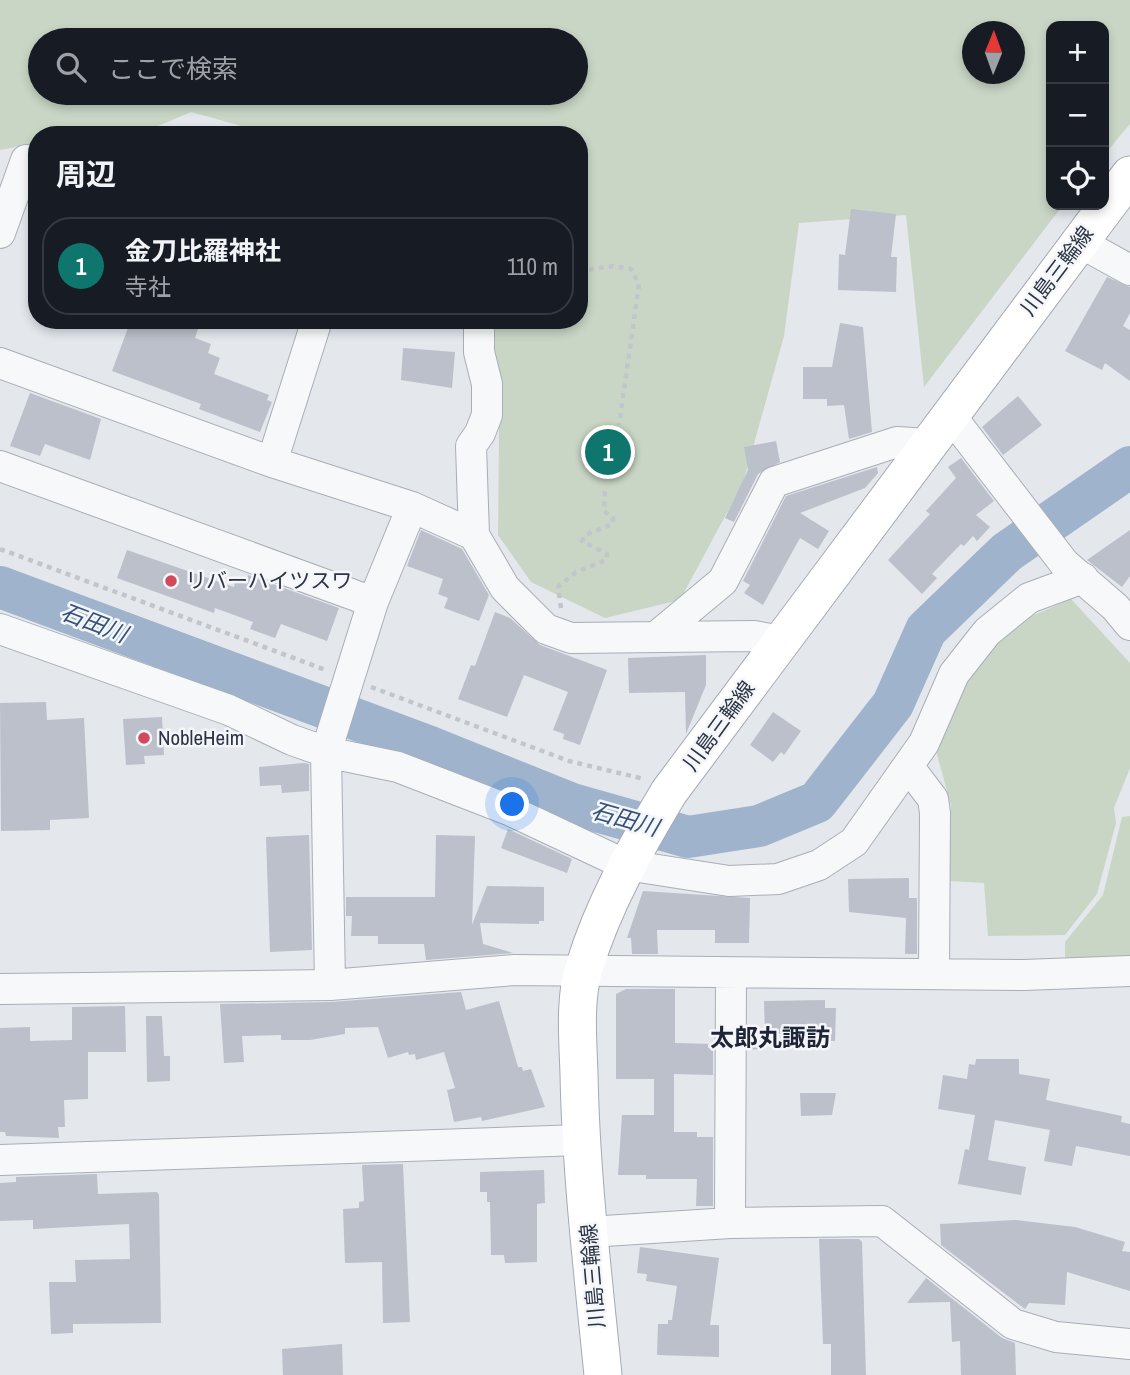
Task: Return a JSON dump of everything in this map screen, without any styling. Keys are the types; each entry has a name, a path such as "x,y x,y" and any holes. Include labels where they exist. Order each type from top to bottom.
{"main road":[{"name":"川島三輪線","path":"603,1375 580,1140 578,1032 583,971 629,859 672,789 1130,175"}],"street":[{"path":"0,233 21,162"},
{"path":"1079,242 1130,270"},
{"path":"272,463 314,329"},
{"path":"479,329 479,352 487,394 487,415 471,446 474,535 505,588 546,629 571,638 754,636 781,641"},
{"path":"0,363 272,463 412,507 474,535"},
{"path":"950,415 1032,525 1073,571 1125,610"},
{"path":"657,636 723,581 774,482 897,442 928,444"},
{"path":"0,466 373,602"},
{"path":"330,985 326,752 346,681 373,602 412,507"},
{"path":"0,629 229,710 326,752 398,767 629,859 729,881 778,879 819,865 854,842 924,743 954,674 987,632 1029,598 1073,571"},
{"path":"908,766 933,799 935,813 934,974"},
{"path":"0,989 330,985 514,970 934,974 1130,971"},
{"path":"730,1223 731,973"},
{"path":"0,1160 580,1140"},
{"path":"589,1232 730,1223 882,1222 1013,1324 1056,1337 1130,1344"}],"path":[{"path":"588,270 613,266 631,269 639,284 619,425"},
{"path":"546,629 563,606 558,587 576,572 606,560 607,554 582,541 585,535 612,524 613,518 604,511 605,489"},
{"path":"0,549 346,681 569,761 672,789"}],"green space":[{"path":"0,0 1130,0 1130,124 1109,149 1109,21 1046,21 1046,210 1059,210 924,387 906,215 799,223 784,336 743,483 680,600 605,618 531,582 498,535 499,435 493,329 588,329 588,126 242,126 191,112 158,126 28,126 28,145 0,150"},
{"path":"1071,599 1130,663 1130,768 1114,808 1116,823 1097,894 1065,935 988,936 984,883 949,881 951,805 936,751 953,704 980,660 1018,622"},
{"path":"1130,816 1130,956 1065,958 1065,942 1103,895 1122,817"}],"building":[{"path":"851,209 896,214 891,257 897,257 896,292 838,290 839,254 845,255"},
{"path":"1107,277 1130,287 1130,313 1123,326 1130,330 1130,381 1105,363 1102,370 1065,351"},
{"path":"840,323 863,327 872,432 849,439 844,405 827,406 827,399 803,399 803,367 832,367"},
{"path":"128,329 198,329 195,338 211,344 208,353 220,358 214,374 269,395 267,400 272,402 260,432 199,409 201,404 112,371"},
{"path":"403,348 455,352 452,388 401,380"},
{"path":"30,393 101,419 90,460 45,444 40,456 10,446"},
{"path":"1018,396 1042,425 1003,455 982,427"},
{"path":"776,441 780,462 758,474 734,522 725,518 748,470 744,447"},
{"path":"961,458 994,501 976,515 990,527 977,541 973,536 964,546 961,544 932,574 937,578 922,594 888,560 930,514 926,511 956,478 948,467"},
{"path":"877,467 878,473 865,488 800,513 829,531 818,549 800,538 763,605 744,593 750,585 743,581 786,496"},
{"path":"421,530 462,549 489,595 479,621 444,608 448,598 438,594 443,579 407,566"},
{"path":"1130,530 1130,576 1122,587 1087,560"},
{"path":"127,550 234,587 235,582 246,582 248,575 339,608 327,641 281,624 275,638 250,629 253,622 215,608 214,613 117,578"},
{"path":"495,612 510,618 540,645 607,670 580,745 563,739 564,734 553,730 568,692 524,675 507,717 458,699 471,665 475,666"},
{"path":"706,655 706,685 686,734 685,692 629,693 628,658"},
{"path":"46,702 47,720 84,718 89,818 50,820 50,830 1,831 0,703"},
{"path":"773,712 801,731 784,755 781,752 773,762 750,745"},
{"name":"NobleHeim","path":"162,717 164,755 144,756 145,764 126,765 123,719"},
{"path":"309,764 309,791 282,793 281,785 260,786 259,767"},
{"path":"508,829 572,859 567,873 501,848"},
{"path":"309,835 312,950 270,952 266,837"},
{"path":"436,835 475,836 472,925 487,886 544,887 544,921 539,921 539,924 480,923 483,944 513,953 426,960 424,944 378,944 378,936 351,936 352,916 346,916 346,897 435,897"},
{"path":"909,878 909,898 917,898 917,954 905,954 906,918 849,912 848,879"},
{"path":"643,891 750,898 749,943 715,943 715,930 657,930 658,954 632,954 631,938 627,938"},
{"path":"626,989 675,989 675,1043 713,1044 713,1075 674,1074 674,1132 697,1132 697,1137 713,1137 713,1206 696,1206 697,1179 646,1179 646,1175 618,1175 622,1115 654,1115 654,1079 616,1079 616,994"},
{"path":"461,992 466,1010 499,1001 518,1067 522,1067 523,1071 531,1069 545,1107 482,1121 481,1117 454,1122 447,1090 455,1088 444,1052 416,1060 415,1054 409,1055 408,1052 388,1058 378,1027 345,1028 345,1034 310,1040 281,1040 281,1035 242,1036 244,1062 224,1063 220,1004 331,1002"},
{"path":"825,1000 825,1008 836,1008 835,1041 804,1041 804,1033 765,1034 764,1001"},
{"path":"125,1006 126,1052 88,1052 88,1099 64,1100 65,1127 58,1127 59,1138 6,1136 5,1132 0,1132 0,1028 30,1027 30,1041 72,1040 72,1007"},
{"path":"146,1016 162,1016 164,1056 170,1056 170,1081 147,1082"},
{"path":"748,1029 758,1029 758,1049 748,1050"},
{"path":"976,1059 1019,1059 1019,1074 1050,1079 1046,1100 1122,1116 1121,1122 1130,1124 1130,1156 1076,1146 1072,1166 1044,1161 1050,1130 995,1120 988,1160 1026,1167 1021,1195 958,1184 965,1149 969,1150 975,1115 938,1109 943,1075 967,1079 969,1064 975,1065"},
{"path":"800,1093 836,1093 832,1115 801,1116"},
{"path":"403,1164 410,1322 383,1323 382,1262 345,1263 343,1209 359,1208 359,1202 364,1201 362,1165"},
{"path":"544,1170 545,1203 537,1204 537,1262 505,1263 504,1255 491,1255 490,1202 487,1202 487,1192 480,1192 480,1172"},
{"path":"97,1174 98,1194 157,1192 159,1195 161,1323 73,1324 73,1333 51,1334 49,1282 76,1282 75,1260 130,1259 129,1224 33,1229 33,1220 0,1221 0,1183 16,1182 16,1177"},
{"path":"1015,1220 1075,1227 1125,1242 1122,1251 1130,1252 1130,1291 1067,1272 1065,1305 1029,1303 1025,1309 941,1245 940,1224"},
{"path":"819,1239 859,1239 862,1242 866,1375 831,1375 831,1344 823,1344"},
{"path":"640,1247 719,1258 710,1325 719,1325 719,1357 657,1355 658,1324 668,1324 668,1320 672,1320 677,1286 646,1281 647,1274 637,1273"},
{"path":"926,1278 1002,1338 1015,1343 1016,1375 961,1375 960,1341 952,1342 950,1302 907,1303"},
{"path":"342,1344 343,1375 283,1375 282,1349"}],"waterway":[{"name":"石田川","path":"0,587 430,747 572,804 688,837 759,826 817,802 893,704 926,630 1007,552 1130,467"}],"place":[{"name":"金刀比羅神社","path":"608,452"},
{"name":"リバーハイツスワ","path":"171,581"},
{"name":"NobleHeim","path":"144,738"}],"district":[{"name":"太郎丸諏訪","path":"770,1038"}]}
